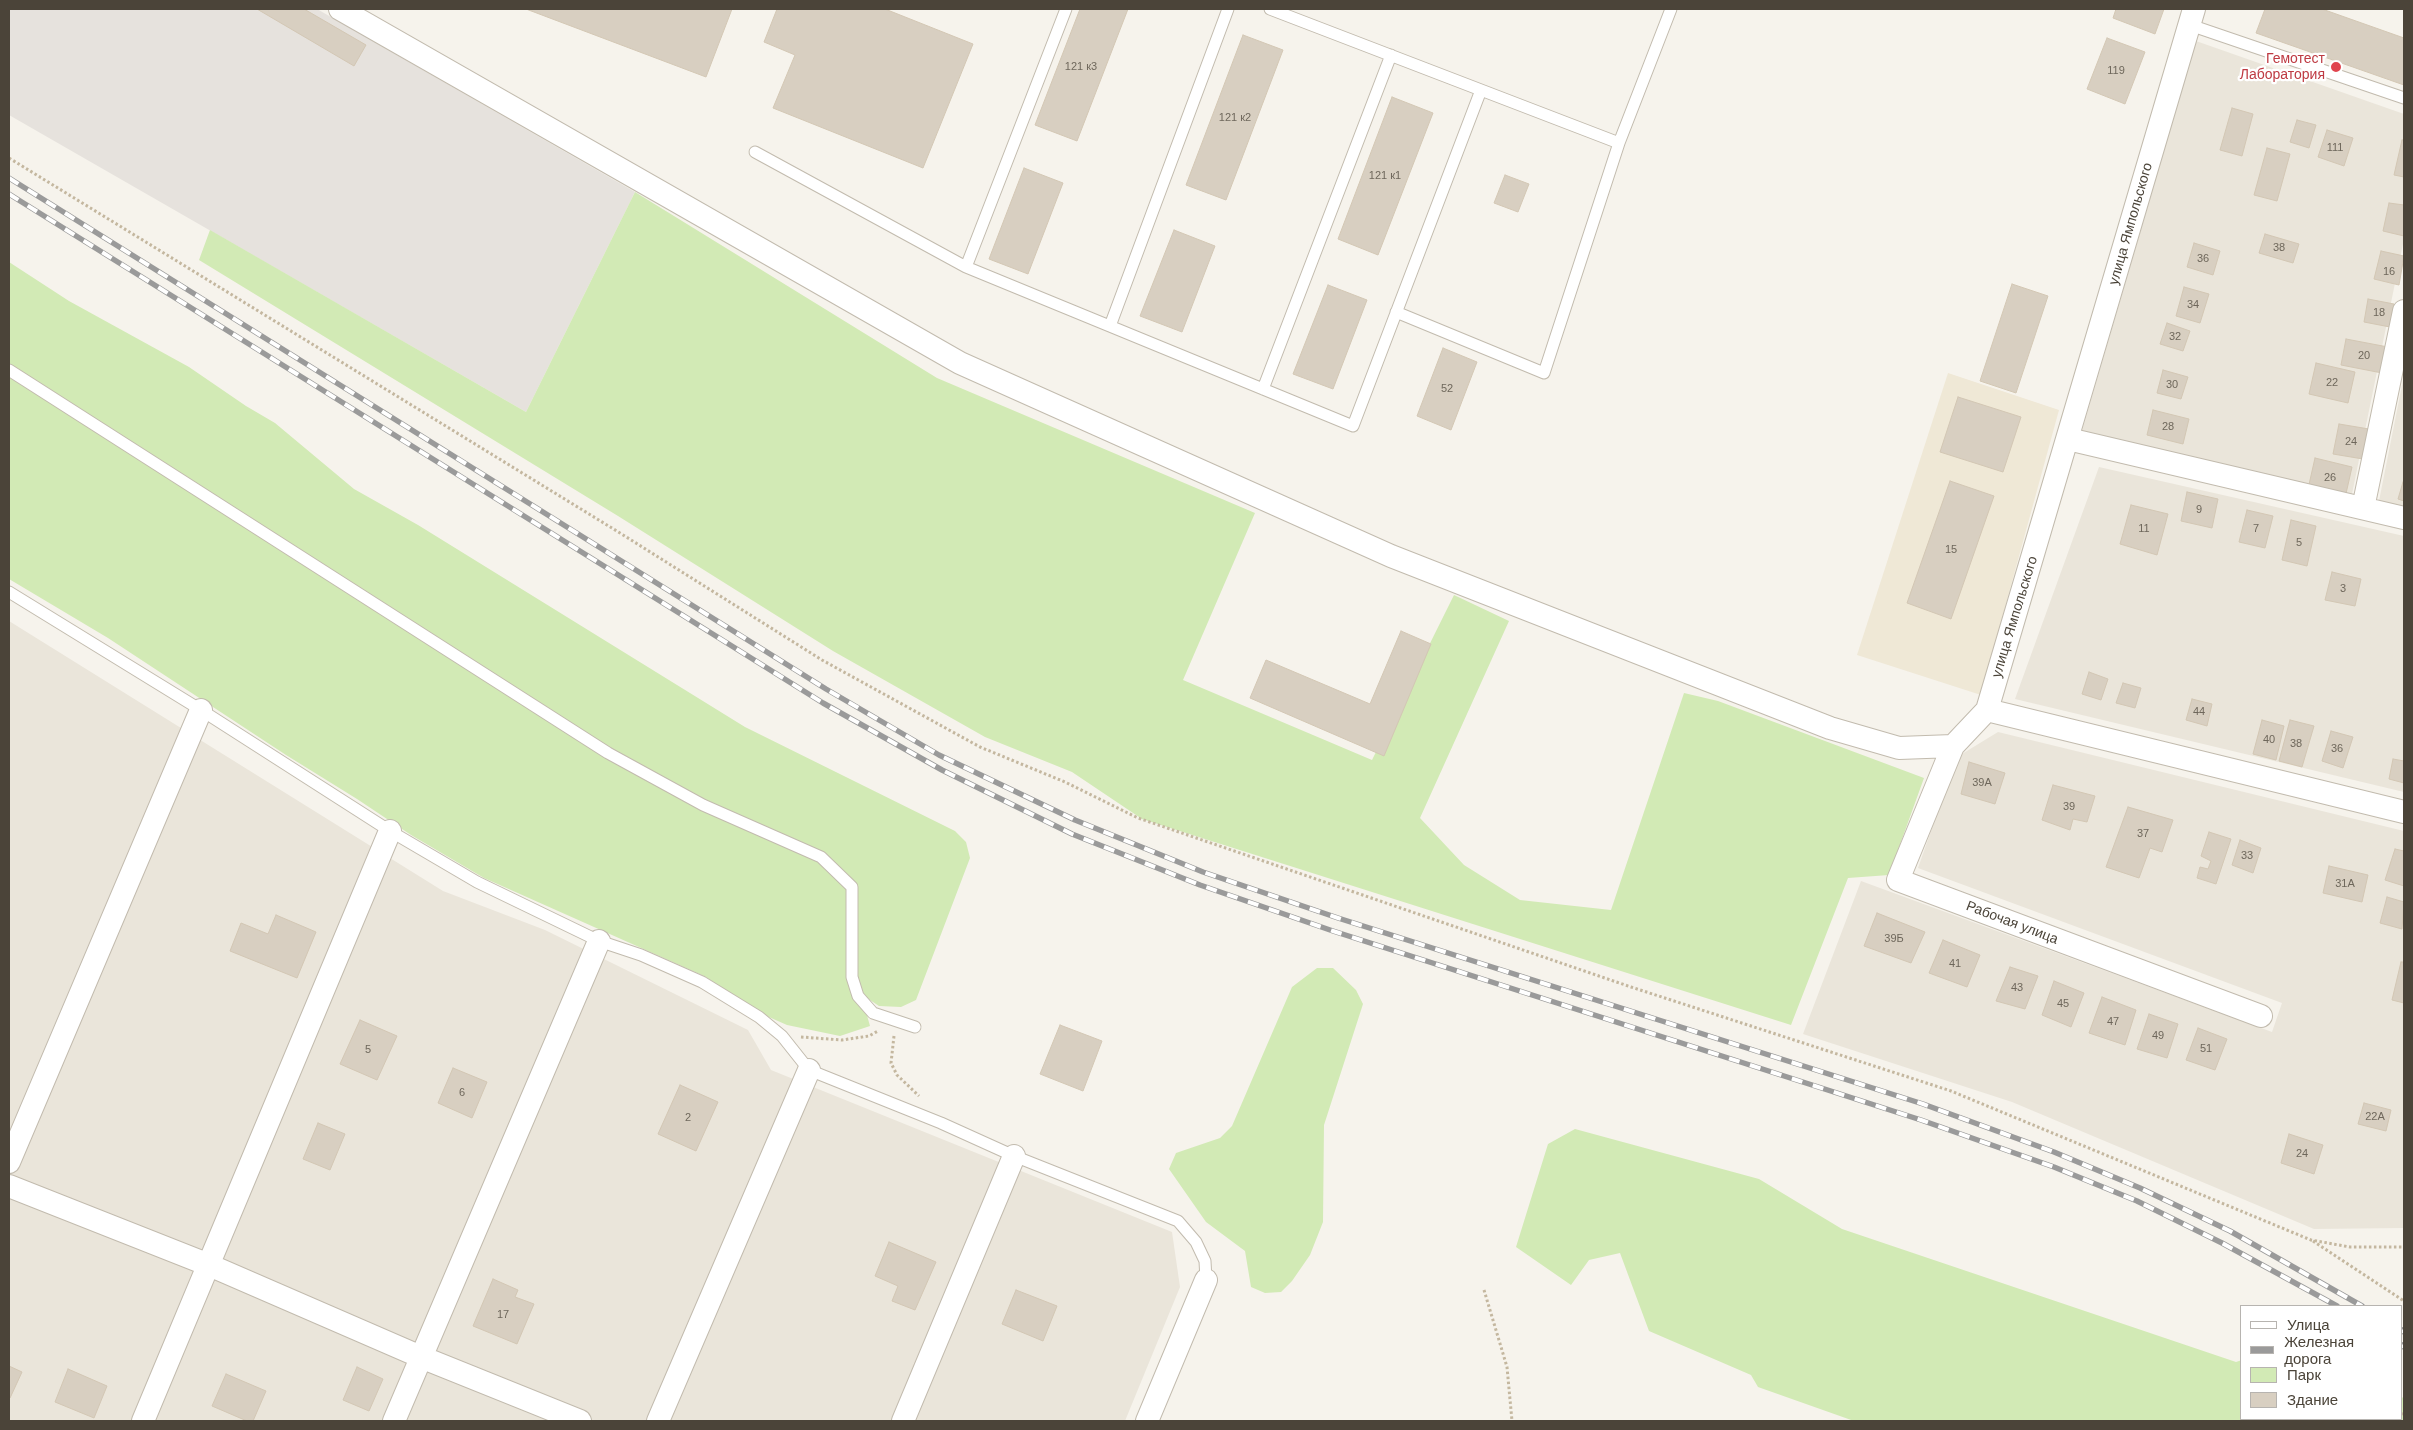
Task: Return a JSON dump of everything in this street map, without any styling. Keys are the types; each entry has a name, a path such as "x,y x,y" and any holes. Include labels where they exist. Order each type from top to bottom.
{"street":[{"path":"340,9 960,363 1392,556 1830,728 1900,748 1954,746 1987,710 2404,812"},
{"name":"улица Ямпольского","path":"1987,710 2192,17"},
{"path":"2363,508 2404,311"},
{"path":"2068,439 2404,518"},
{"path":"9,1162 202,710"},
{"name":"Рабочая улица","path":"1954,746 1898,880 2261,1016"},
{"path":"143,1421 390,831"},
{"path":"394,1421 598,941"},
{"path":"658,1421 809,1070"},
{"path":"903,1421 1014,1156"},
{"path":"9,1186 209,1265 421,1357 580,1421"},
{"path":"1147,1421 1206,1280"}],"lane":[{"path":"966,267 1066,9"},
{"path":"1110,326 1228,9"},
{"path":"1270,9 1619,143"},
{"path":"1396,312 1544,373 1619,143 1671,9"},
{"path":"2192,17 2404,98"},
{"path":"1262,389 1391,55"},
{"path":"756,152 966,267 1353,426 1481,90"},
{"path":"9,370 608,754 703,805 821,857 852,887 852,977 858,996 873,1013 915,1027"},
{"path":"9,592 202,710 390,831 477,882 598,941 641,955 702,982 759,1017 782,1036 809,1070 941,1123 1014,1156 1178,1221 1196,1242 1205,1261 1206,1280"}],"path":[{"path":"9,158 620,533 822,660 980,748 1065,782 1138,818 1631,987 1951,1091 2311,1240 2404,1302"},
{"path":"782,1036 842,1040 869,1036 897,1021"},
{"path":"897,1021 890,1052 891,1063 897,1075 921,1098"},
{"path":"2311,1240 2350,1247 2404,1247"},
{"path":"1484,1290 1507,1367 1512,1421"}],"shaded area":[{"path":"9,9 317,9 635,192 526,412 9,115"},
{"path":"2196,41 2404,114 2404,239 2352,494 2082,431"},
{"path":"1948,373 2059,410 1981,695 1857,655"},
{"path":"2404,375 2404,506 2379,501"},
{"path":"2099,467 2404,536 2404,792 2015,699"},
{"path":"9,621 443,891 545,930 748,1030 771,1070 1172,1232 1180,1287 1125,1421 9,1421"},
{"path":"1998,732 2404,831 2404,1228 2314,1229 2012,1102 1803,1034 1861,881 2272,1032 2282,1003 1918,868 1957,757"}],"green space":[{"path":"635,192 937,378 1255,513 1183,680 1372,760 1454,595 1509,621 1420,818 1464,865 1520,900 1611,910 1684,693 1718,701 1924,778 1889,875 1848,878 1791,1025 1142,819 1072,772 985,737 833,651 618,516 199,260 210,230 526,412"},
{"path":"9,262 69,301 189,367 246,406 275,423 354,489 418,525 745,727 955,831 966,842 970,858 916,1000 901,1007 879,1006 861,994 870,1026 840,1036 787,1025 762,1014 704,976 484,878 411,835 108,638 9,579"},
{"path":"1317,968 1333,968 1356,990 1363,1004 1324,1125 1323,1222 1310,1255 1292,1281 1281,1292 1265,1293 1251,1287 1245,1251 1206,1222 1169,1169 1176,1153 1220,1138 1232,1126 1292,987"},
{"path":"1575,1129 1759,1179 1842,1229 2236,1362 2240,1361 2240,1420 2403,1420 2403,1398 2404,1421 1854,1421 1758,1387 1751,1375 1649,1331 1620,1253 1589,1260 1571,1285 1516,1247 1548,1144"}],"building":[{"path":"257,9 304,9 366,45 354,66"},
{"path":"526,9 732,9 706,77"},
{"path":"777,9 885,9 973,44 923,168 773,108 795,55 764,42"},
{"path":"1080,9 1128,9 1077,141 1035,125"},
{"path":"2116,9 2164,9 2155,34 2113,18"},
{"path":"2265,9 2322,9 2404,38 2404,85 2256,33"},
{"path":"1243,35 1283,50 1226,200 1186,185"},
{"path":"2107,38 2145,52 2125,104 2087,89"},
{"path":"1392,97 1433,113 1378,255 1338,239"},
{"path":"2232,108 2253,114 2242,156 2220,150"},
{"path":"2297,120 2316,125 2309,148 2290,142"},
{"path":"2327,130 2353,138 2344,166 2318,157"},
{"path":"2402,140 2404,140 2404,177 2394,175"},
{"path":"2267,148 2290,154 2277,201 2254,195"},
{"path":"1024,168 1063,183 1028,274 989,259"},
{"path":"1505,175 1529,184 1518,212 1494,203"},
{"path":"2389,203 2404,205 2404,236 2383,231"},
{"path":"1174,230 1215,246 1182,332 1140,316"},
{"path":"2265,234 2299,244 2293,263 2259,253"},
{"path":"2194,243 2220,251 2213,275 2187,267"},
{"path":"2381,251 2404,256 2399,285 2374,279"},
{"path":"2012,284 2048,296 2016,393 1980,381"},
{"path":"1328,285 1367,300 1333,389 1293,374"},
{"path":"2184,287 2209,294 2200,323 2176,316"},
{"path":"2368,299 2394,304 2390,327 2364,322"},
{"path":"2167,323 2190,331 2183,351 2160,344"},
{"path":"2346,339 2388,347 2382,373 2341,365"},
{"path":"1443,348 1477,362 1451,430 1417,416"},
{"path":"2316,363 2355,372 2348,403 2309,394"},
{"path":"2163,370 2188,377 2181,399 2157,393"},
{"path":"1958,397 2021,417 2003,472 1940,452"},
{"path":"2153,410 2189,419 2183,444 2147,435"},
{"path":"2339,424 2369,429 2363,459 2333,454"},
{"path":"2315,458 2352,467 2345,498 2308,489"},
{"path":"1950,481 1994,496 1951,619 1907,603"},
{"path":"2404,482 2404,501 2398,499"},
{"path":"2187,492 2218,499 2212,528 2181,521"},
{"path":"2131,505 2168,514 2157,555 2120,544"},
{"path":"2247,510 2273,516 2265,548 2239,542"},
{"path":"2291,520 2316,526 2307,566 2282,560"},
{"path":"2332,572 2361,579 2355,606 2325,600"},
{"path":"1401,631 1431,644 1384,756 1250,698 1266,660 1370,704"},
{"path":"2089,672 2108,679 2101,700 2082,694"},
{"path":"2123,683 2141,688 2135,708 2116,703"},
{"path":"2192,699 2212,704 2207,726 2186,720"},
{"path":"2262,720 2284,726 2276,760 2253,754"},
{"path":"2290,720 2314,726 2302,767 2279,761"},
{"path":"2331,731 2353,737 2343,768 2322,761"},
{"path":"2393,759 2404,761 2404,783 2389,779"},
{"path":"1969,762 2005,773 1995,804 1961,794"},
{"path":"2053,785 2095,796 2087,822 2073,819 2070,830 2042,820"},
{"path":"2128,807 2173,820 2162,852 2150,848 2139,878 2106,867"},
{"path":"2209,832 2231,839 2216,884 2197,878 2200,867 2208,869 2211,861 2201,856"},
{"path":"2240,840 2261,848 2253,873 2232,865"},
{"path":"2395,849 2404,851 2404,886 2385,880"},
{"path":"2329,866 2368,875 2362,902 2323,893"},
{"path":"2387,897 2404,902 2402,929 2380,923"},
{"path":"1877,913 1925,932 1911,963 1864,946"},
{"path":"276,915 316,932 297,978 230,951 241,923 268,934"},
{"path":"1943,940 1980,955 1967,987 1929,973"},
{"path":"2401,962 2404,962 2404,1003 2392,1000"},
{"path":"2010,967 2038,976 2025,1009 1996,1001"},
{"path":"2054,981 2084,993 2071,1027 2042,1015"},
{"path":"2102,997 2136,1010 2125,1045 2089,1033"},
{"path":"2149,1014 2178,1024 2167,1058 2137,1049"},
{"path":"360,1020 397,1036 377,1080 340,1064"},
{"path":"1060,1025 1102,1041 1083,1091 1040,1074"},
{"path":"2198,1028 2227,1039 2215,1070 2186,1060"},
{"path":"453,1068 487,1082 472,1118 438,1103"},
{"path":"680,1085 718,1102 696,1151 658,1134"},
{"path":"2364,1103 2391,1110 2386,1131 2358,1124"},
{"path":"318,1123 345,1134 330,1170 303,1159"},
{"path":"2289,1134 2323,1145 2314,1174 2281,1163"},
{"path":"889,1242 936,1262 915,1310 892,1301 898,1286 875,1276"},
{"path":"493,1279 518,1290 515,1297 534,1304 517,1344 473,1326"},
{"path":"1016,1290 1057,1306 1043,1341 1002,1324"},
{"path":"9,1366 22,1372 10,1398 9,1398"},
{"path":"357,1367 383,1379 369,1411 343,1400"},
{"path":"68,1369 107,1386 94,1418 55,1402"},
{"path":"226,1374 266,1391 253,1421 247,1421 212,1406"}],"railway":[{"path":"9,178 826,689 939,755 1075,820 1203,872 1338,918 1923,1104 2054,1152 2140,1188 2230,1231 2360,1305"},
{"path":"9,194 823,703 942,770 1072,834 1200,885 1333,931 1921,1120 2054,1167 2137,1201 2222,1243 2335,1305"}],"place":[{"name":"Гемотест Лаборатория","path":"2336,67"}]}
